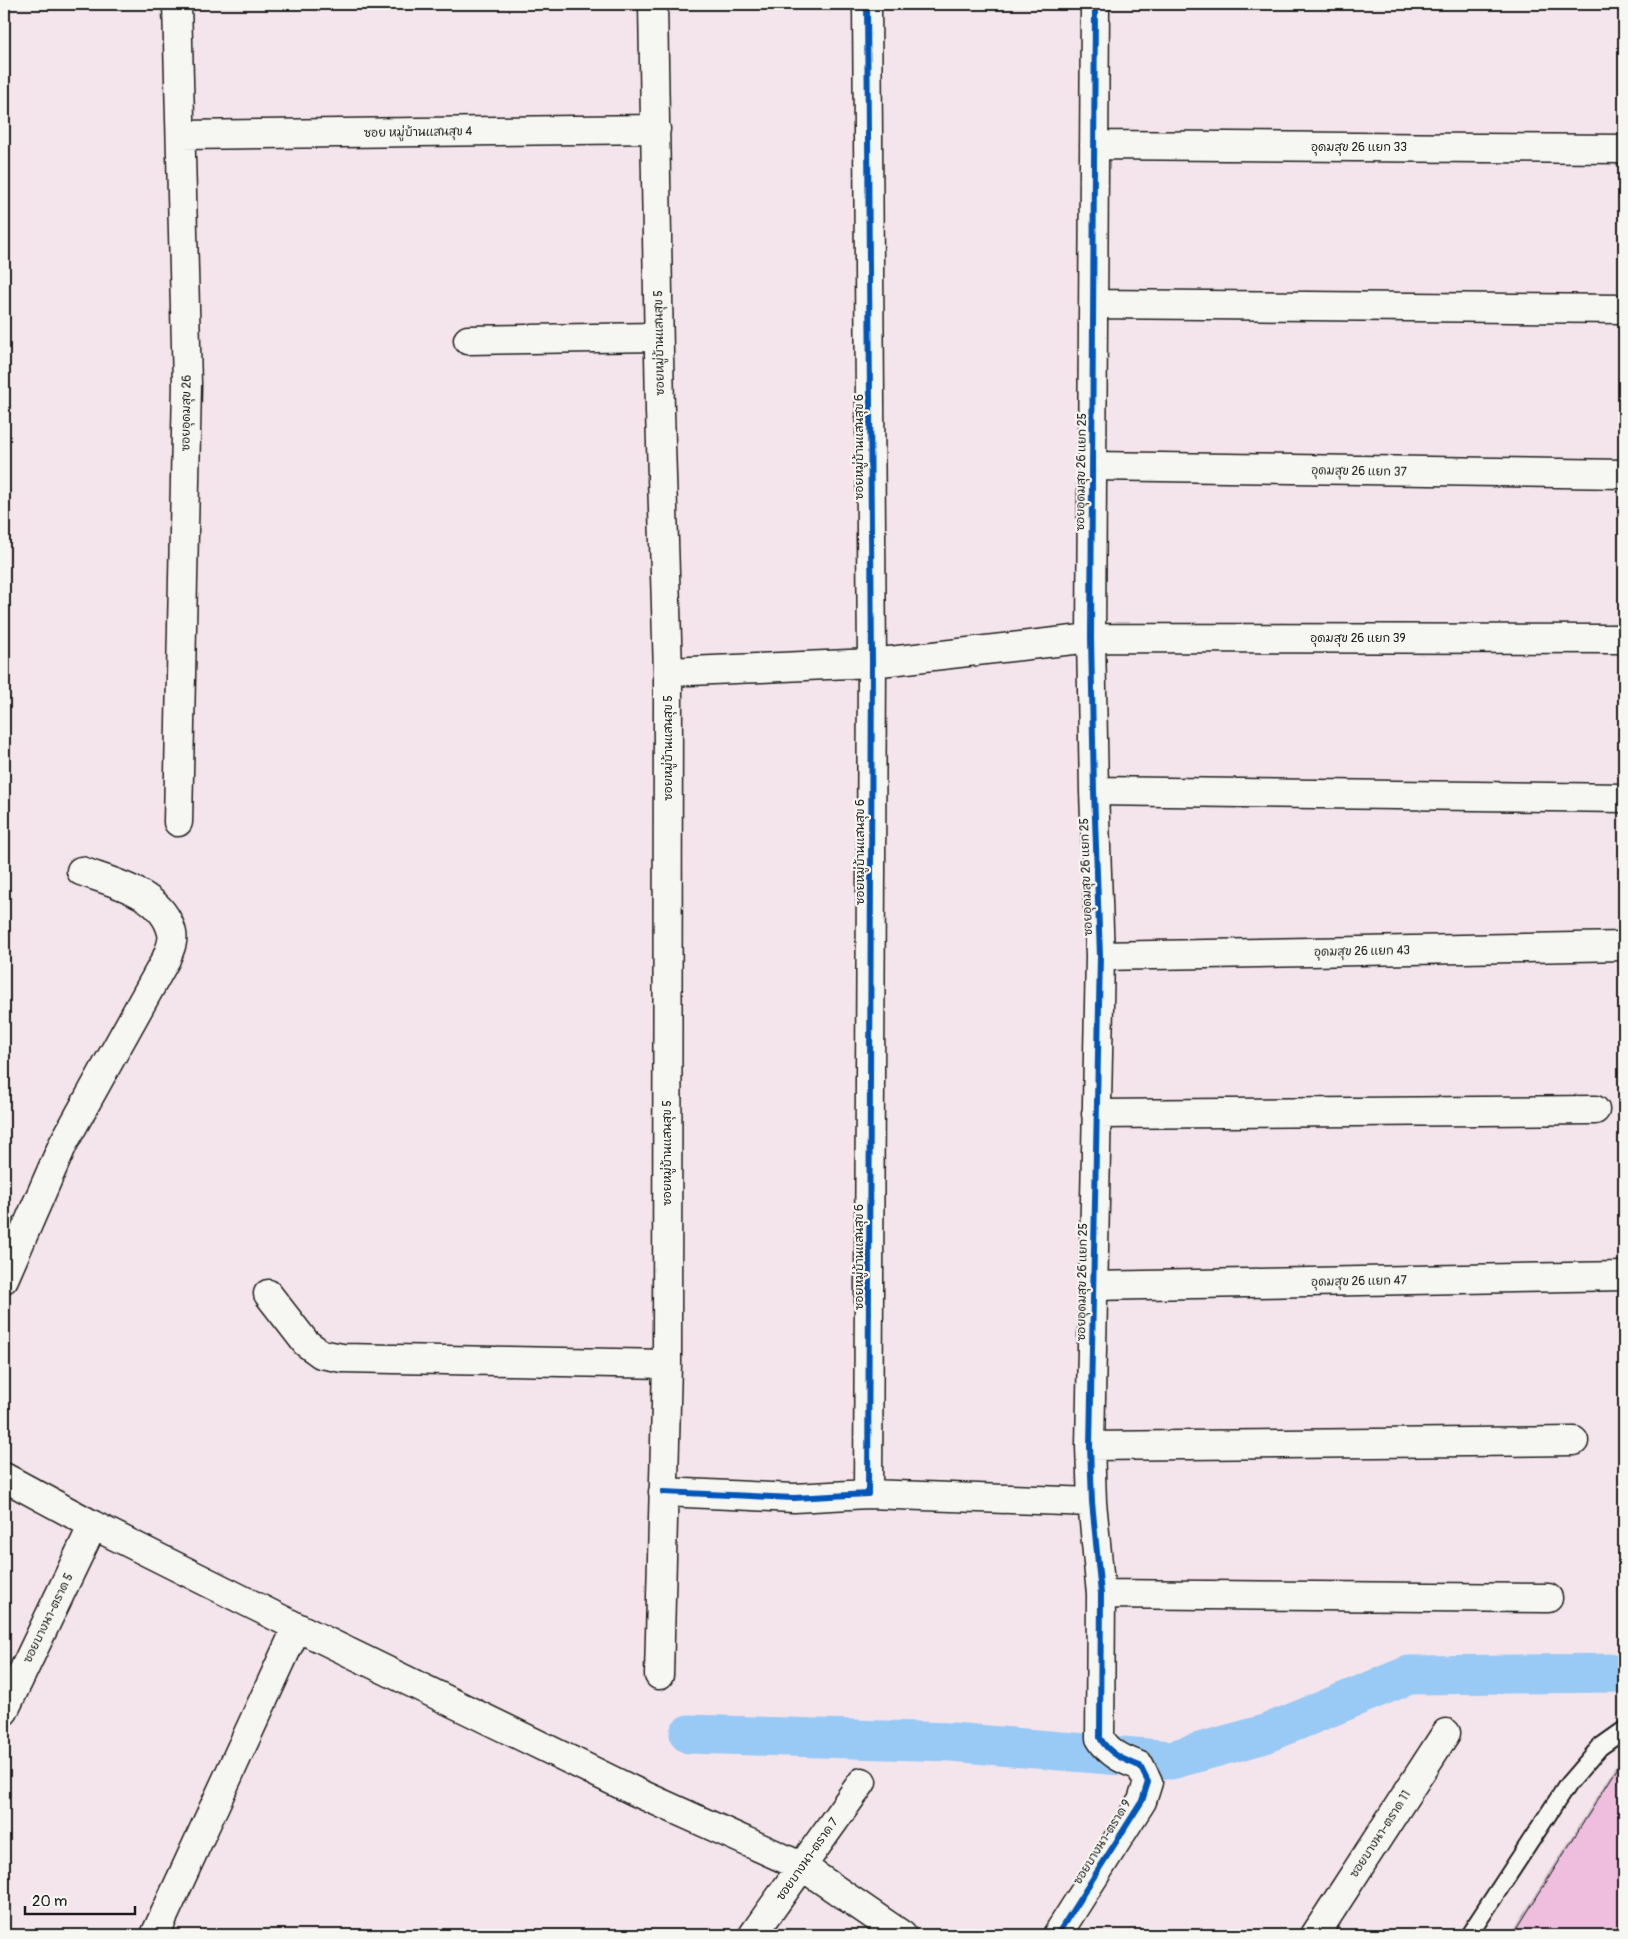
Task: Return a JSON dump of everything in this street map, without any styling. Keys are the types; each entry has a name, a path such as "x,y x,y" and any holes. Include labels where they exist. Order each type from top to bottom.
{"street":[{"name":"ซอยอุดมสุข 26","path":"177,4 187,384 178,822"},
{"name":"ซอยหมู่บ้านแสนสุข 5","path":"653,4 658,337 668,672 667,1364 659,1675"},
{"name":"ซอยหมู่บ้านแสนสุข 6","path":"867,4 872,663 868,1494"},
{"name":"ซอยอุดมสุข 26 แยก 25","path":"1095,4 1091,638 1100,956 1090,1446 1092,1502 1101,1594 1100,1738 1115,1754"},
{"name":"ซอย หมู่บ้านแสนสุข 4","path":"181,135 656,129"},
{"name":"อุดมสุข 26 แยก 33","path":"1094,145 1624,149"},
{"path":"1094,304 1624,309"},
{"path":"468,340 658,337"},
{"name":"อุดมสุข 26 แยก 37","path":"1093,466 1624,474"},
{"name":"อุดมสุข 26 แยก 39","path":"668,672 872,663 1091,638 1624,639"},
{"path":"1094,791 1624,798"},
{"path":"4,1279 63,1144 166,959 172,944 172,934 154,903 130,888 81,871"},
{"name":"อุดมสุข 26 แยก 43","path":"1100,956 1624,946"},
{"path":"1096,1114 1595,1110"},
{"name":"อุดมสุข 26 แยก 47","path":"1093,1286 1624,1276"},
{"path":"268,1294 306,1343 321,1354 342,1358 667,1364"},
{"path":"1090,1446 1574,1441"},
{"path":"4,1477 93,1525 297,1627 634,1791 802,1867 902,1935"},
{"path":"663,1492 794,1498 868,1494 1092,1502"},
{"name":"ซอยบางนา-ตราด 5","path":"4,1711 93,1525"},
{"path":"1101,1594 1548,1598"},
{"path":"155,1935 297,1627"},
{"name":"ซอยบางนา-ตราด 11","path":"1315,1935 1446,1733"},
{"name":"ซอยบางนา-ตราด 9","path":"1057,1935 1142,1801 1148,1782 1140,1766 1115,1754"},
{"name":"ซอยบางนา-ตราด 7","path":"753,1935 862,1782"}],"lane":[{"path":"1469,1935 1568,1784 1600,1747 1624,1730"}],"building":[{"path":"1624,1758 1624,1935 1513,1935"}],"waterway":[{"path":"689,1734 951,1742 1171,1760 1265,1734 1409,1675 1624,1673"}],"cycle path":[{"path":"663,1492 794,1498 868,1494 872,663 867,4"},
{"path":"1057,1935 1142,1801 1148,1782 1140,1766 1112,1752 1100,1738 1101,1594 1092,1502 1090,1446 1100,956 1091,638 1095,4"}]}
